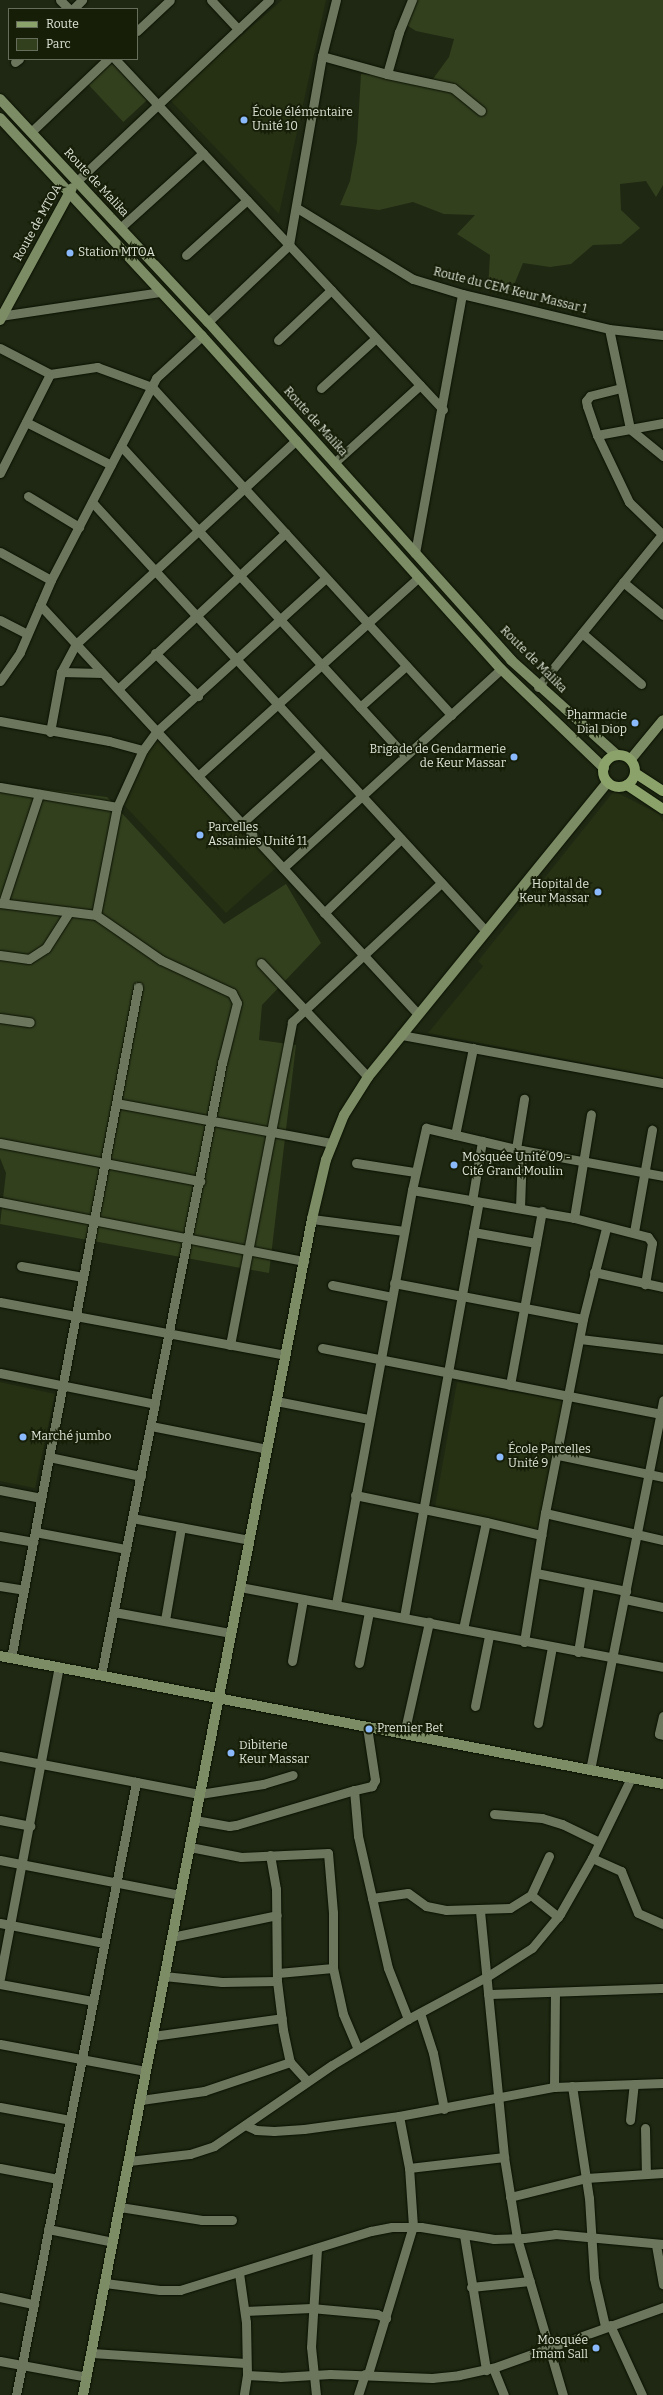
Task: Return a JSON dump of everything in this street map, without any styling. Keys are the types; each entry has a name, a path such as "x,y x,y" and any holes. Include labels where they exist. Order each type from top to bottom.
{"main road":[{"path":"635,773 627,785 617,787 608,782 604,768 608,760 617,755 631,760 635,773 663,791"},
{"path":"627,785 663,809"}],"street":[{"path":"60,0 67,8"},
{"path":"74,8 82,0"},
{"path":"138,30 170,0"},
{"path":"211,0 238,30"},
{"path":"77,181 269,0"},
{"path":"208,322 289,245 298,208 322,56 336,0"},
{"path":"387,74 399,32 412,0"},
{"path":"322,56 387,74 453,88 481,111"},
{"path":"31,132 107,60"},
{"path":"116,60 443,409"},
{"name":"Route de Malika","path":"0,99 208,322 415,553 538,687 617,755"},
{"path":"0,118 202,336 501,669 604,768"},
{"path":"120,228 203,153"},
{"name":"Route de MTOA","path":"1,318 69,192 77,181"},
{"path":"186,255 246,200"},
{"name":"Route du CEM Keur Massar 1","path":"298,208 413,279 462,294 609,329 663,335"},
{"path":"278,340 331,290"},
{"path":"1,318 161,292"},
{"path":"415,553 443,409 462,294"},
{"path":"609,329 630,429 663,456"},
{"path":"0,681 20,652 26,632 156,378 202,336"},
{"path":"321,388 376,338"},
{"path":"0,348 50,374 97,367 152,387 451,715"},
{"path":"0,473 50,374"},
{"path":"334,463 420,385"},
{"path":"538,687 663,534 632,506 597,435 586,401 590,396 621,388"},
{"path":"26,422 111,465"},
{"path":"597,435 663,423"},
{"path":"50,732 61,672 76,644 154,570 296,440"},
{"path":"121,446 405,756"},
{"path":"28,496 79,527"},
{"path":"92,502 486,931"},
{"path":"118,689 285,533"},
{"path":"0,552 52,580"},
{"path":"198,776 419,577"},
{"path":"96,915 117,807 143,750 157,731 237,661 326,578"},
{"path":"623,582 663,615"},
{"path":"40,605 418,1014"},
{"path":"0,620 26,632"},
{"path":"582,633 641,684"},
{"path":"155,653 198,696"},
{"path":"360,707 406,666"},
{"path":"283,868 501,669"},
{"path":"61,672 102,673"},
{"path":"631,760 663,720"},
{"path":"0,721 50,732 109,741 143,750"},
{"path":"242,823 321,752"},
{"path":"83,2395 312,1219 332,1143 344,1115 368,1077 608,782"},
{"path":"0,787 117,807"},
{"path":"39,794 1,903 96,915 160,960 232,993 236,1003 222,1063 212,1121 101,1675"},
{"path":"324,912 401,839"},
{"path":"230,1345 292,1022 442,883"},
{"path":"0,955 29,960 46,948 69,912"},
{"path":"261,963 368,1077"},
{"path":"11,1658 138,987"},
{"path":"0,1018 30,1022"},
{"path":"401,1035 663,1083"},
{"path":"455,1135 473,1048"},
{"path":"520,1208 519,1149 524,1099"},
{"path":"116,1103 332,1143"},
{"path":"574,1218 582,1161 591,1114"},
{"path":"336,1604 415,1172 426,1128 519,1149 663,1176"},
{"path":"634,1232 652,1130"},
{"path":"404,1618 473,1232 482,1141"},
{"path":"0,1143 200,1181"},
{"path":"356,1163 415,1172"},
{"path":"412,1190 542,1211 574,1218 606,1228 634,1232 648,1237 652,1243 645,1284"},
{"path":"0,1202 304,1261"},
{"path":"510,1385 542,1211"},
{"path":"312,1219 404,1231"},
{"path":"524,1642 545,1513 558,1456 583,1319 606,1228"},
{"path":"473,1232 536,1243"},
{"path":"21,1266 83,1277"},
{"path":"594,1272 663,1288"},
{"path":"394,1284 583,1319"},
{"path":"332,1285 392,1297"},
{"path":"0,1302 285,1355"},
{"path":"580,1339 663,1349"},
{"path":"322,1348 661,1414"},
{"path":"0,1373 155,1404"},
{"path":"590,1770 626,1595 636,1534 663,1400"},
{"path":"276,1401 369,1419"},
{"path":"151,1426 267,1449"},
{"path":"558,1456 663,1477"},
{"path":"49,1457 141,1476"},
{"path":"0,1490 41,1498"},
{"path":"355,1495 541,1535"},
{"path":"545,1513 663,1540"},
{"path":"132,1518 249,1540"},
{"path":"463,1629 486,1522"},
{"path":"165,1620 181,1527"},
{"path":"0,1536 34,1537 126,1549"},
{"path":"536,1573 589,1585 663,1607"},
{"path":"578,1652 589,1585"},
{"path":"0,1586 24,1590"},
{"path":"240,1586 336,1604 369,1612 429,1622 489,1636 663,1667"},
{"path":"292,1660 303,1599"},
{"path":"114,1612 231,1632"},
{"path":"359,1663 369,1612"},
{"path":"404,1734 429,1622"},
{"path":"475,1706 489,1636"},
{"path":"538,1723 552,1647"},
{"path":"0,1656 663,1784"},
{"path":"0,1978 59,1667"},
{"path":"663,1716 659,1734 663,1735"},
{"path":"195,1820 229,1826 236,1825 372,1786 375,1780 367,1727"},
{"path":"0,1756 200,1794 263,1784 293,1775"},
{"path":"129,2161 200,2151 214,2146 307,2081 358,2049 408,2019 488,1976 532,1948 558,1917 592,1858 631,1778"},
{"path":"16,2395 136,1782"},
{"path":"354,1790 358,1836 388,1968 408,2019"},
{"path":"494,1814 542,1818 562,1824 599,1842"},
{"path":"0,1820 30,1826"},
{"path":"190,1847 241,1857 319,1852 329,1855 333,1913 333,1968 343,2014 358,2049"},
{"path":"270,1855 276,1889 278,1977 282,2018 290,2062 307,2081"},
{"path":"372,1898 408,1893 426,1906 480,1911 515,1906 531,1895 550,1856"},
{"path":"592,1858 621,1871 638,1913 663,1924"},
{"path":"0,1860 180,1895"},
{"path":"531,1895 558,1917"},
{"path":"480,1911 488,1976 488,1994 504,2157 517,2238 563,2395"},
{"path":"172,1937 277,1915"},
{"path":"0,1923 104,1943"},
{"path":"164,1976 222,1982 278,1977 333,1968"},
{"path":"0,1984 93,2001"},
{"path":"488,1994 663,1988"},
{"path":"554,2087 555,1992"},
{"path":"420,2013 433,2053 444,2109"},
{"path":"153,2036 282,2018"},
{"path":"0,2044 146,2071"},
{"path":"141,2100 198,2092 290,2062"},
{"path":"245,2125 256,2130 274,2132 444,2109 554,2087 663,2083"},
{"path":"630,2120 634,2084"},
{"path":"572,2086 586,2178 593,2238 594,2278 608,2325 642,2395"},
{"path":"0,2107 70,2120"},
{"path":"358,2395 386,2318 413,2226 409,2168 399,2116"},
{"path":"645,2128 646,2174"},
{"path":"409,2168 504,2157"},
{"path":"0,2168 58,2179"},
{"path":"510,2197 586,2178 663,2173"},
{"path":"120,2206 202,2220 232,2220"},
{"path":"105,2283 160,2290 180,2290 317,2249 371,2230 413,2226 464,2235 517,2238 555,2234 659,2244 663,2284"},
{"path":"48,2229 113,2242"},
{"path":"464,2235 471,2287 489,2369 504,2395"},
{"path":"316,2395 310,2347 311,2308 317,2249"},
{"path":"239,2273 245,2311 247,2375 244,2395"},
{"path":"471,2287 530,2281"},
{"path":"0,2297 34,2304"},
{"path":"247,2375 280,2377 314,2374 366,2374 432,2378 489,2369 608,2325 663,2307"},
{"path":"245,2311 311,2308 377,2314 386,2318"},
{"path":"92,2352 246,2363"},
{"path":"0,2361 87,2377"}],"shaded area":[{"name":"École élémentaire Unité 10","path":"282,0 326,0 279,214 169,99"},
{"name":"Parcelles Assainies Unité 11","path":"154,737 277,867 226,913 122,803"},
{"name":"Hopital de Keur Massar","path":"614,791 659,814 663,822 663,1078 428,1033 483,966 478,961"},
{"name":"Marché jumbo","path":"0,1382 55,1394 35,1488 0,1481"},
{"name":"École Parcelles Unité 9","path":"457,1382 567,1401 544,1532 434,1513"}],"green space":[{"path":"409,0 663,0 663,185 656,197 646,181 620,184 621,210 640,228 621,244 593,245 571,264 550,267 523,263 511,292 488,289 490,255 457,234 475,215 444,214 413,202 379,210 340,205 350,181 357,142 361,74 433,79 449,57 454,39 416,31 405,24"},
{"path":"112,63 147,100 123,122 89,85"},
{"path":"0,784 107,797 224,924 286,884 321,943 262,1005 259,1040 296,1045 269,1273 0,1224 6,1173 0,1158"}],"place":[{"name":"École élémentaire Unité 10","path":"244,120"},
{"name":"Station MTOA","path":"70,253"},
{"name":"Pharmacie Dial Diop","path":"635,723"},
{"name":"Brigade de Gendarmerie de Keur Massar","path":"514,757"},
{"name":"Parcelles Assainies Unité 11","path":"200,835"},
{"name":"Hopital de Keur Massar","path":"598,892"},
{"name":"Mosquée Unité 09 - Cité Grand Moulin","path":"454,1165"},
{"name":"Marché jumbo","path":"23,1437"},
{"name":"École Parcelles Unité 9","path":"500,1457"},
{"name":"Premier Bet","path":"369,1729"},
{"name":"Dibiterie Keur Massar","path":"231,1753"},
{"name":"Mosquée Imam Sall","path":"596,2348"}]}
